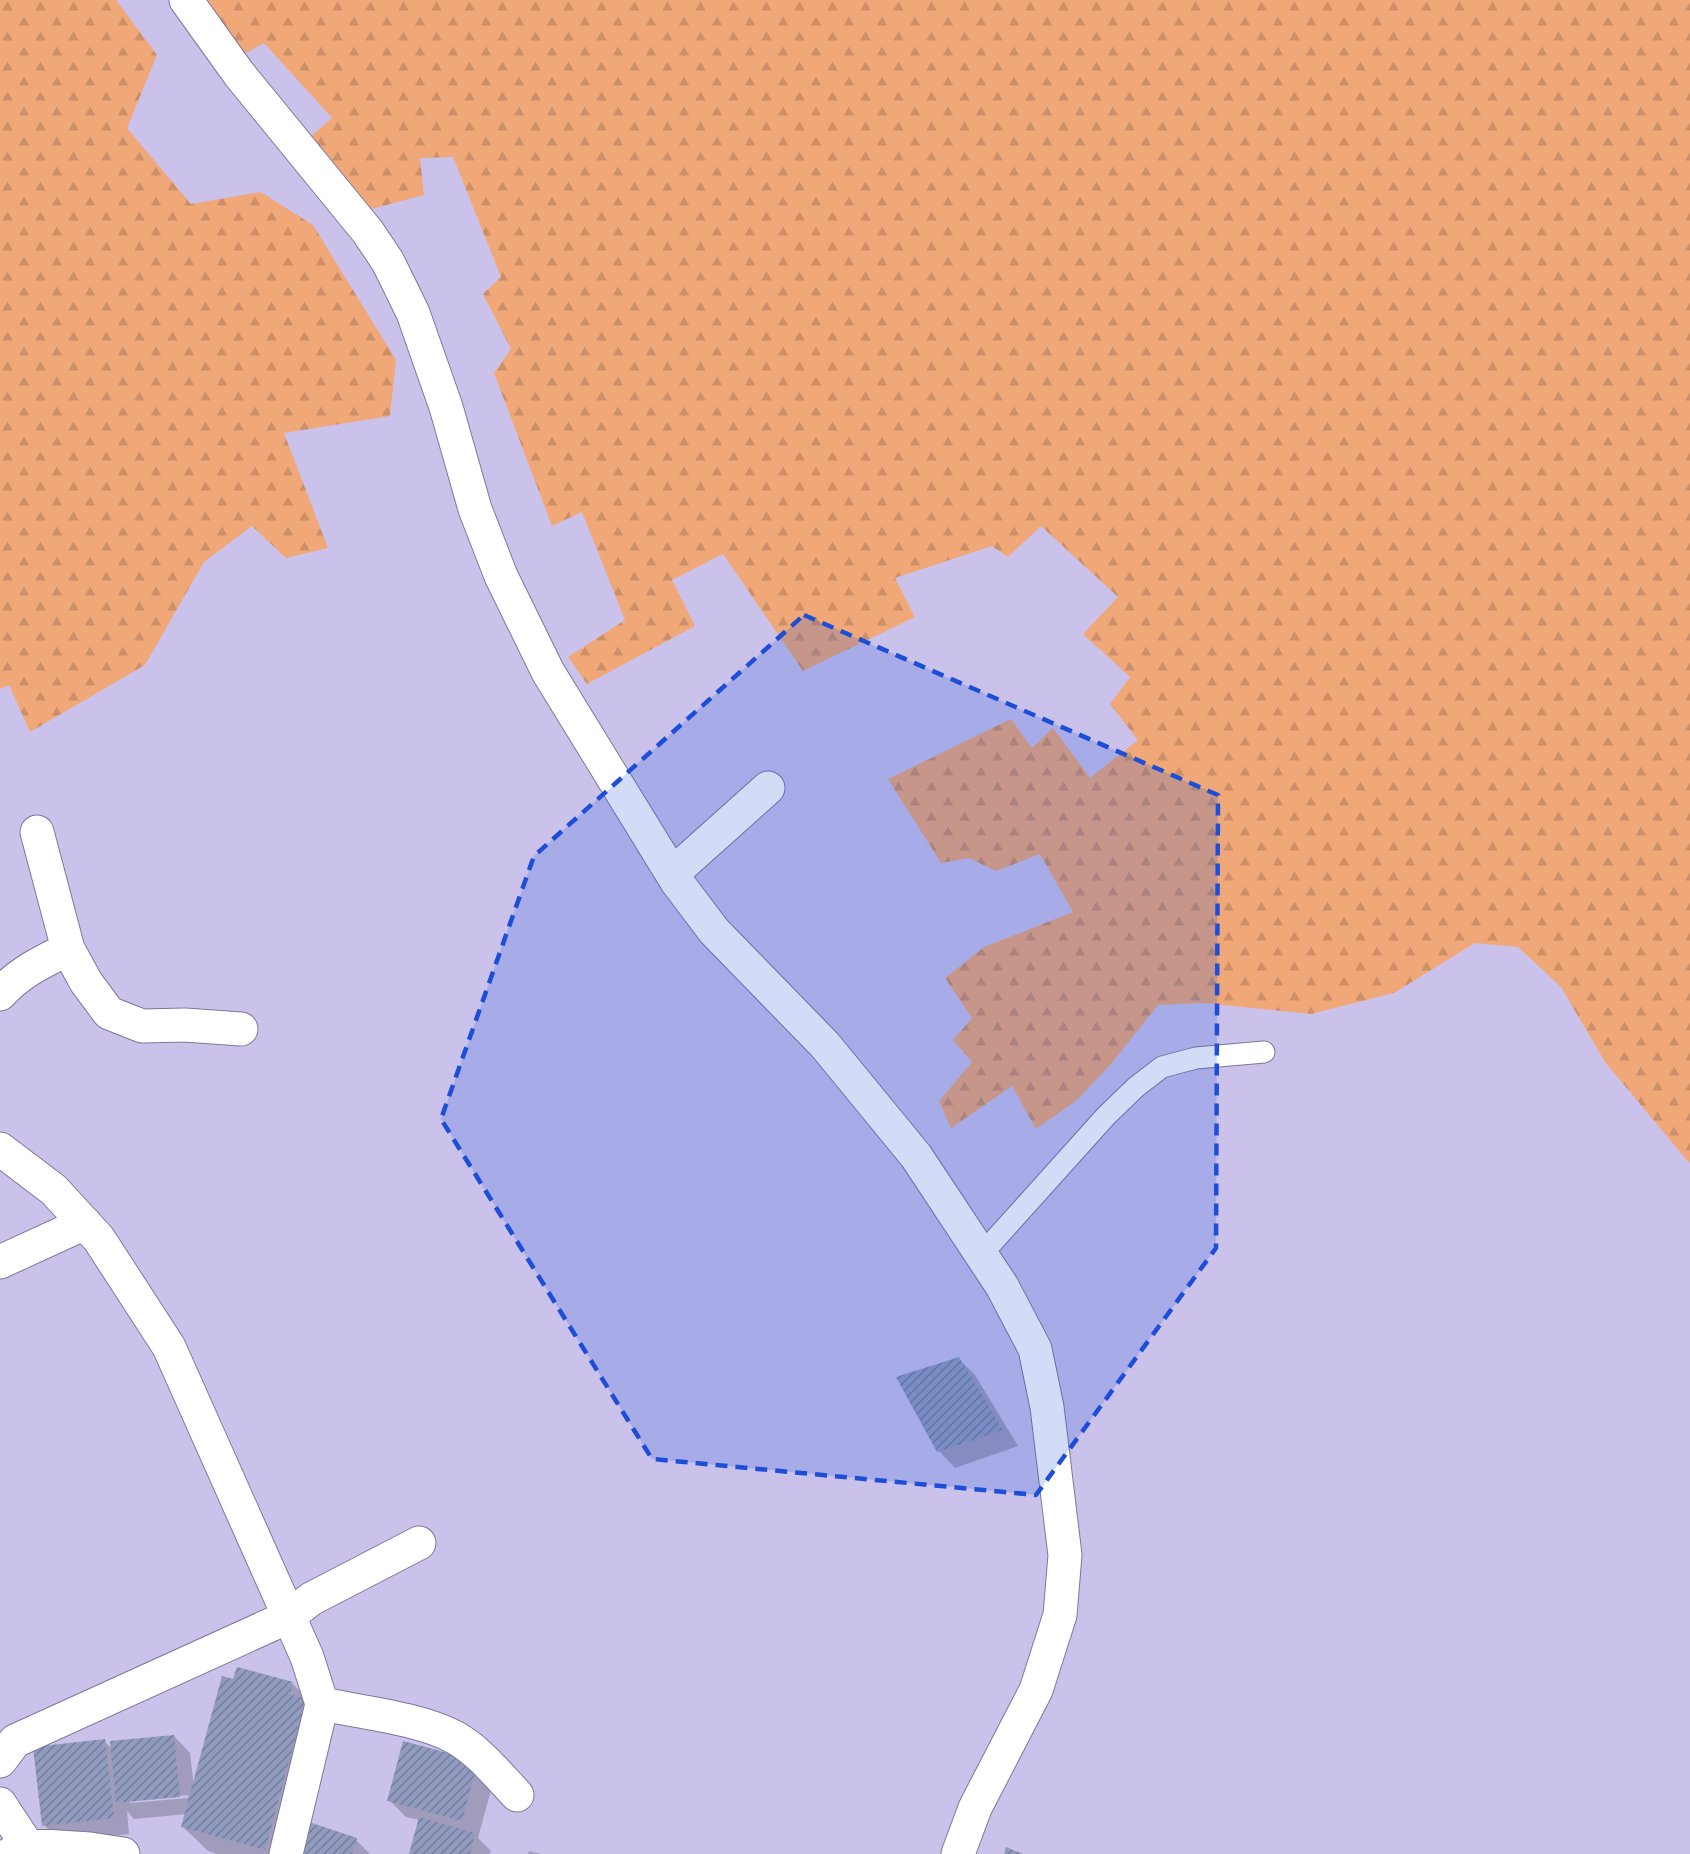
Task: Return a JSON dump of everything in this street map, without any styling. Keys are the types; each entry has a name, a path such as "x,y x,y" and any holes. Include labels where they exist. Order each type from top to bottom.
{"street":[{"path":"186,0 239,74 369,232 388,262 413,313 446,407 475,509 501,576 548,672 672,874 714,931 860,1086 916,1156 981,1255 1035,1349 1047,1407 1065,1556 1060,1615 1036,1690 975,1808 958,1854"},
{"path":"672,874 768,788"},
{"path":"37,832 68,949 86,982 109,1012 142,1026 184,1025 241,1029"},
{"path":"0,994 30,967 68,949"},
{"path":"0,1149 54,1190 99,1239 169,1347 307,1657 322,1704 286,1854"},
{"path":"0,1262 85,1223"},
{"path":"0,1761 15,1741 288,1617 311,1599 419,1543"},
{"path":"322,1704 411,1723 454,1737 471,1749 517,1795"},
{"path":"0,1804 19,1850 90,1849 123,1854"}],"lane":[{"path":"981,1255 1106,1116 1162,1067 1196,1058 1264,1052"}],"highlighted area":[{"path":"804,615 1218,795 1216,1248 1036,1495 652,1459 441,1119 534,856"}],"green space":[{"path":"0,0 116,0 157,55 127,128 191,204 261,192 313,225 396,360 390,416 284,433 328,548 286,558 252,526 204,562 145,665 30,732 9,685 0,689"},
{"path":"189,0 1690,0 1690,1164 1605,1062 1561,987 1518,947 1475,943 1394,993 1311,1014 1203,1003 1158,1005 1111,1064 1077,1100 1036,1129 1012,1086 951,1128 939,1101 972,1062 953,1040 972,1018 945,978 984,947 1073,912 1040,854 996,871 969,858 941,863 888,779 1011,719 1032,748 1053,728 1090,778 1138,740 1110,704 1130,677 1083,634 1118,597 1041,526 1008,557 992,546 895,578 915,617 803,671 723,554 672,580 695,626 587,684 568,657 625,620 582,512 552,526 494,373 511,349 483,294 501,277 453,157 420,158 424,195 360,212 303,143 332,118 264,43 239,57"}],"building":[{"path":"959,1357 1003,1430 937,1452 896,1377"},
{"path":"237,1667 293,1682 290,1694 306,1699 265,1850 181,1827 222,1676 233,1679"},
{"path":"174,1735 180,1797 116,1803 110,1741"},
{"path":"105,1739 114,1818 42,1826 33,1747"},
{"path":"403,1741 478,1761 462,1821 387,1801"},
{"path":"419,1817 475,1833 470,1854 409,1854"},
{"path":"303,1820 357,1838 352,1854 292,1854"},
{"path":"1006,1847 1023,1854 1004,1854"}]}
